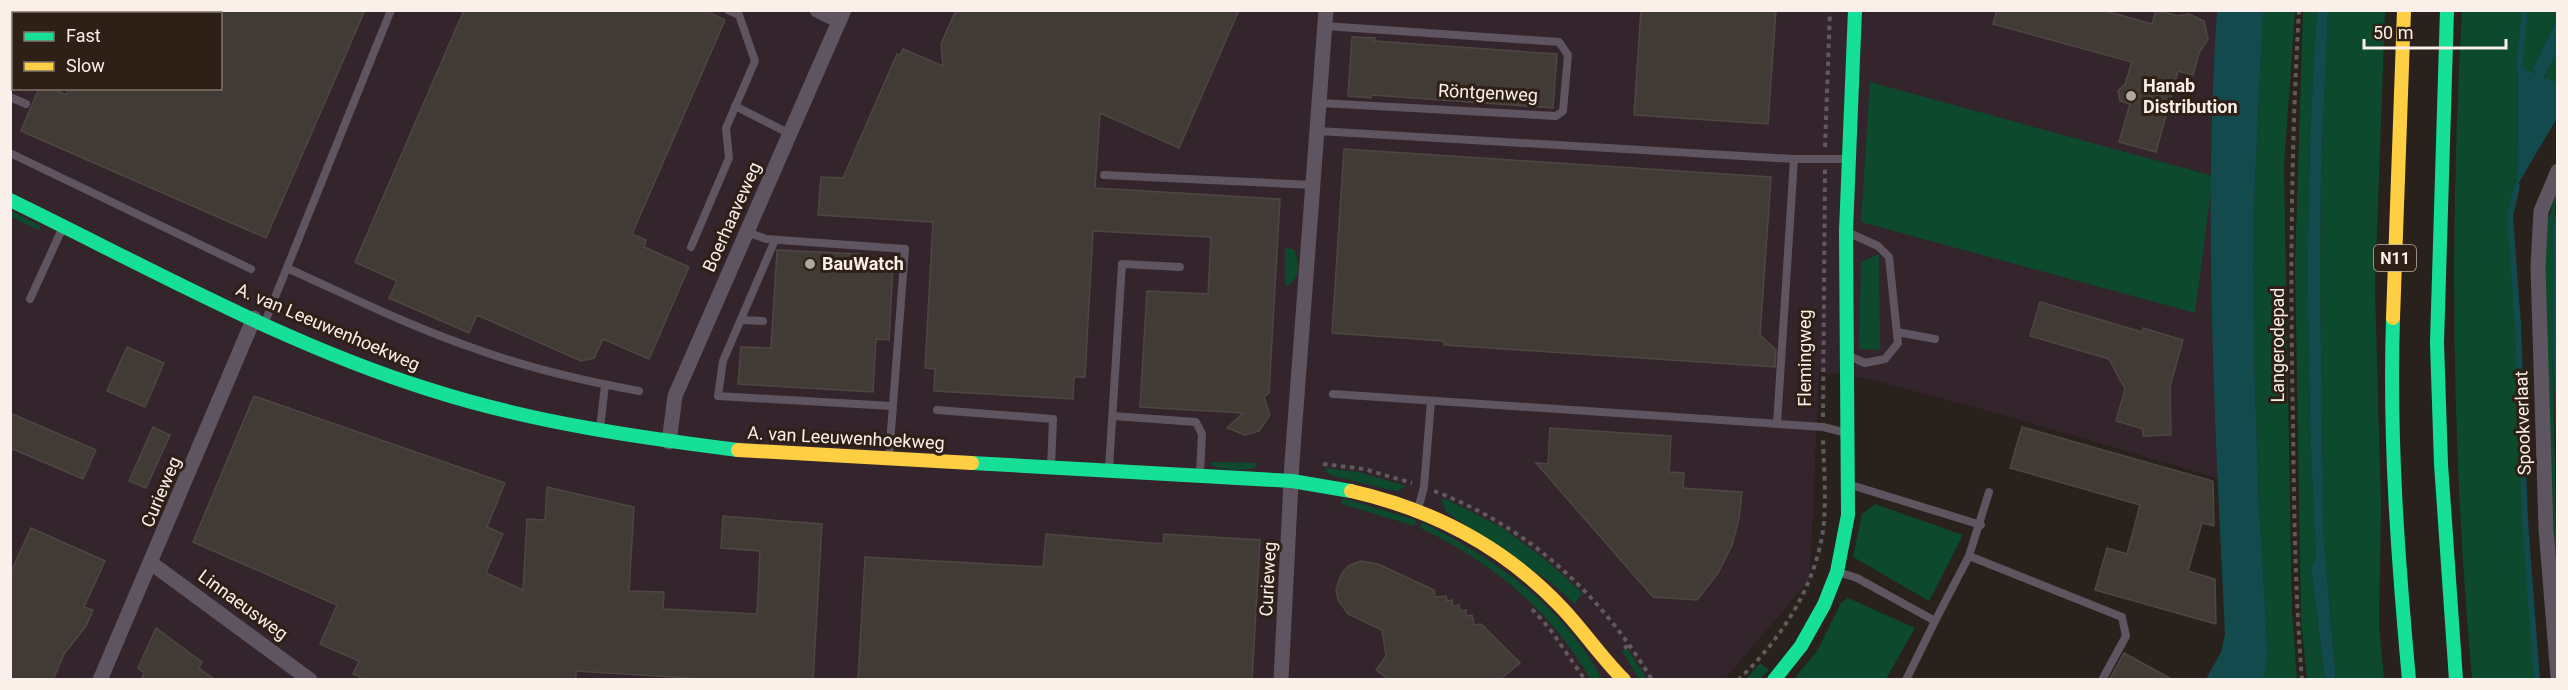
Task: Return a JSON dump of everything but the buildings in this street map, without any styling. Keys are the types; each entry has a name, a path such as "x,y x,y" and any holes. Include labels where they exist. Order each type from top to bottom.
{"main road":[{"path":"1774,680 1812,629 1837,572 1848,515 1846,231 1856,10"},
{"name":"N11","path":"2404,10 2391,386 2396,534 2409,680"},
{"name":"N11","path":"2447,10 2437,343 2441,464 2456,680"},
{"name":"A. van Leeuwenhoekweg","path":"10,200 260,321 389,376 533,416 669,442 739,450 1292,481 1339,487 1384,497 1418,510 1469,535 1518,567 1561,607 1606,663 1624,680"},
{"name":"A. van Leeuwenhoekweg","path":"1606,663 1612,680"}],"street":[{"path":"816,10 842,16"},
{"name":"Boerhaaveweg","path":"669,442 675,396 842,16"},
{"name":"Röntgenweg","path":"1292,481 1326,18"},
{"name":"Spookverlaat","path":"2558,171 2541,211 2538,267 2546,529 2558,677"},
{"name":"Curieweg","path":"100,680 260,321"},
{"name":"Curieweg","path":"1283,679 1292,481"},
{"name":"Linnaeusweg","path":"152,563 310,680"}],"lane":[{"path":"260,321 287,268 391,10"},
{"path":"691,247 729,158 726,128 755,61 739,15 728,10"},
{"name":"Röntgenweg","path":"1320,103 1556,116 1563,111 1568,55 1559,42 1326,18"},
{"path":"10,97 26,104"},
{"path":"735,106 790,134"},
{"path":"1318,131 1794,159 1848,159"},
{"path":"10,153 251,269"},
{"path":"1777,424 1794,159"},
{"path":"1104,175 1313,185"},
{"path":"30,299 63,225"},
{"path":"1846,231 1878,246 1889,257 1898,343 1885,359 1865,363 1848,355"},
{"path":"747,232 775,240 905,249 889,458"},
{"path":"775,240 723,361 717,396 892,406"},
{"path":"1109,471 1122,264 1180,267"},
{"path":"287,268 412,325 477,350 605,385 639,391"},
{"path":"741,320 763,321"},
{"path":"1897,332 1935,339"},
{"path":"600,430 605,385"},
{"path":"1333,394 1823,427 1848,433"},
{"path":"1418,510 1424,487 1431,401"},
{"path":"937,410 1053,418 1051,468"},
{"path":"1113,416 1196,422 1202,434 1200,476"},
{"path":"1849,485 1981,525"},
{"path":"1906,680 1969,556 1981,525 1989,492"},
{"path":"1969,556 2122,617 2126,636 2102,680"},
{"path":"1837,572 1857,578 1935,621"}],"path":[{"name":"Flemingweg","path":"1738,680 1782,631 1809,579 1824,522 1825,159 1830,10"},
{"name":"Langerodepad","path":"2299,10 2293,126 2291,319 2295,584 2302,680"},
{"path":"1582,600 1587,593"},
{"path":"1624,648 1630,645"}],"shaded area":[{"path":"11,11 2240,11 2238,484 1996,413 1865,378 1819,372 1810,579 1725,679 11,679"}],"green space":[{"path":"2263,11 2295,11 2284,166 2292,613 2297,679 2263,679 2268,656 2259,506 2253,227"},
{"path":"2303,11 2317,11 2308,216 2308,352 2316,558 2311,568 2325,680 2307,679 2301,620 2295,263"},
{"path":"2328,11 2385,11 2375,286 2381,507 2379,626 2384,679 2336,679 2324,543 2320,281 2321,179"},
{"path":"2462,11 2557,11 2557,20 2532,69 2538,76 2518,66 2517,186 2510,216 2518,325 2525,521 2537,679 2472,679 2460,512 2455,345 2455,178"},
{"path":"2557,52 2557,82 2544,79"},
{"path":"1870,82 2213,176 2195,313 1861,222"},
{"path":"2557,189 2554,220 2553,340 2557,601 2543,271 2548,221"},
{"path":"10,210 40,226 40,231 11,217"},
{"path":"1285,248 1293,249 1296,253 1298,270 1294,280 1285,286"},
{"path":"1879,254 1880,350 1859,349 1861,262"},
{"path":"1211,462 1257,463 1255,468 1232,470 1214,467 1210,464"},
{"path":"1326,468 1359,472 1406,486 1398,491 1390,490 1333,476 1326,472"},
{"path":"1342,498 1416,520 1415,526 1341,504"},
{"path":"1441,499 1448,500 1501,527 1546,560 1582,593 1575,604 1550,582 1446,512"},
{"path":"1875,504 1963,535 1929,601 1853,557 1862,514"},
{"path":"1422,522 1475,551 1525,587 1568,629 1602,679 1590,679 1557,631 1517,590 1471,556 1420,528"},
{"path":"1848,598 1915,628 1886,679 1794,679 1817,651 1841,603"},
{"path":"1627,648 1647,679 1639,679 1622,651"},
{"path":"1760,663 1769,670 1760,679 1745,680"}],"water":[{"path":"2217,11 2263,11 2253,227 2259,506 2268,656 2263,679 2206,679 2221,652 2225,634 2212,322 2211,166"},
{"path":"2317,11 2328,11 2321,179 2320,281 2324,543 2336,680 2325,679 2311,568 2316,558 2308,352 2308,216"},
{"path":"2557,20 2557,52 2544,78 2557,82 2557,118 2517,186 2518,66 2537,74 2532,69"},
{"path":"2557,209 2557,476 2553,340 2554,220"}],"waterway":[{"path":"2519,67 2525,10"},
{"path":"2517,186 2510,216 2518,325 2525,521 2537,680"}],"traffic: fast":[{"path":"1774,680 1801,646 1824,605 1837,572 1848,515 1846,231 1855,10"},
{"path":"2447,10 2437,343 2441,464 2456,680"},
{"path":"10,200 270,327 376,371 431,390 545,420 622,434 738,450"},
{"path":"2393,318 2392,409 2395,499 2409,680"},
{"path":"972,463 1292,481 1351,491"}],"traffic: slow":[{"path":"2393,318 2404,10"},
{"path":"738,450 972,463"},
{"path":"1351,491 1410,508 1465,533 1491,549 1515,566 1561,607 1624,680"}],"place":[{"name":"Hanab Distribution","path":"2131,96"},
{"name":"BauWatch","path":"810,264"}]}
